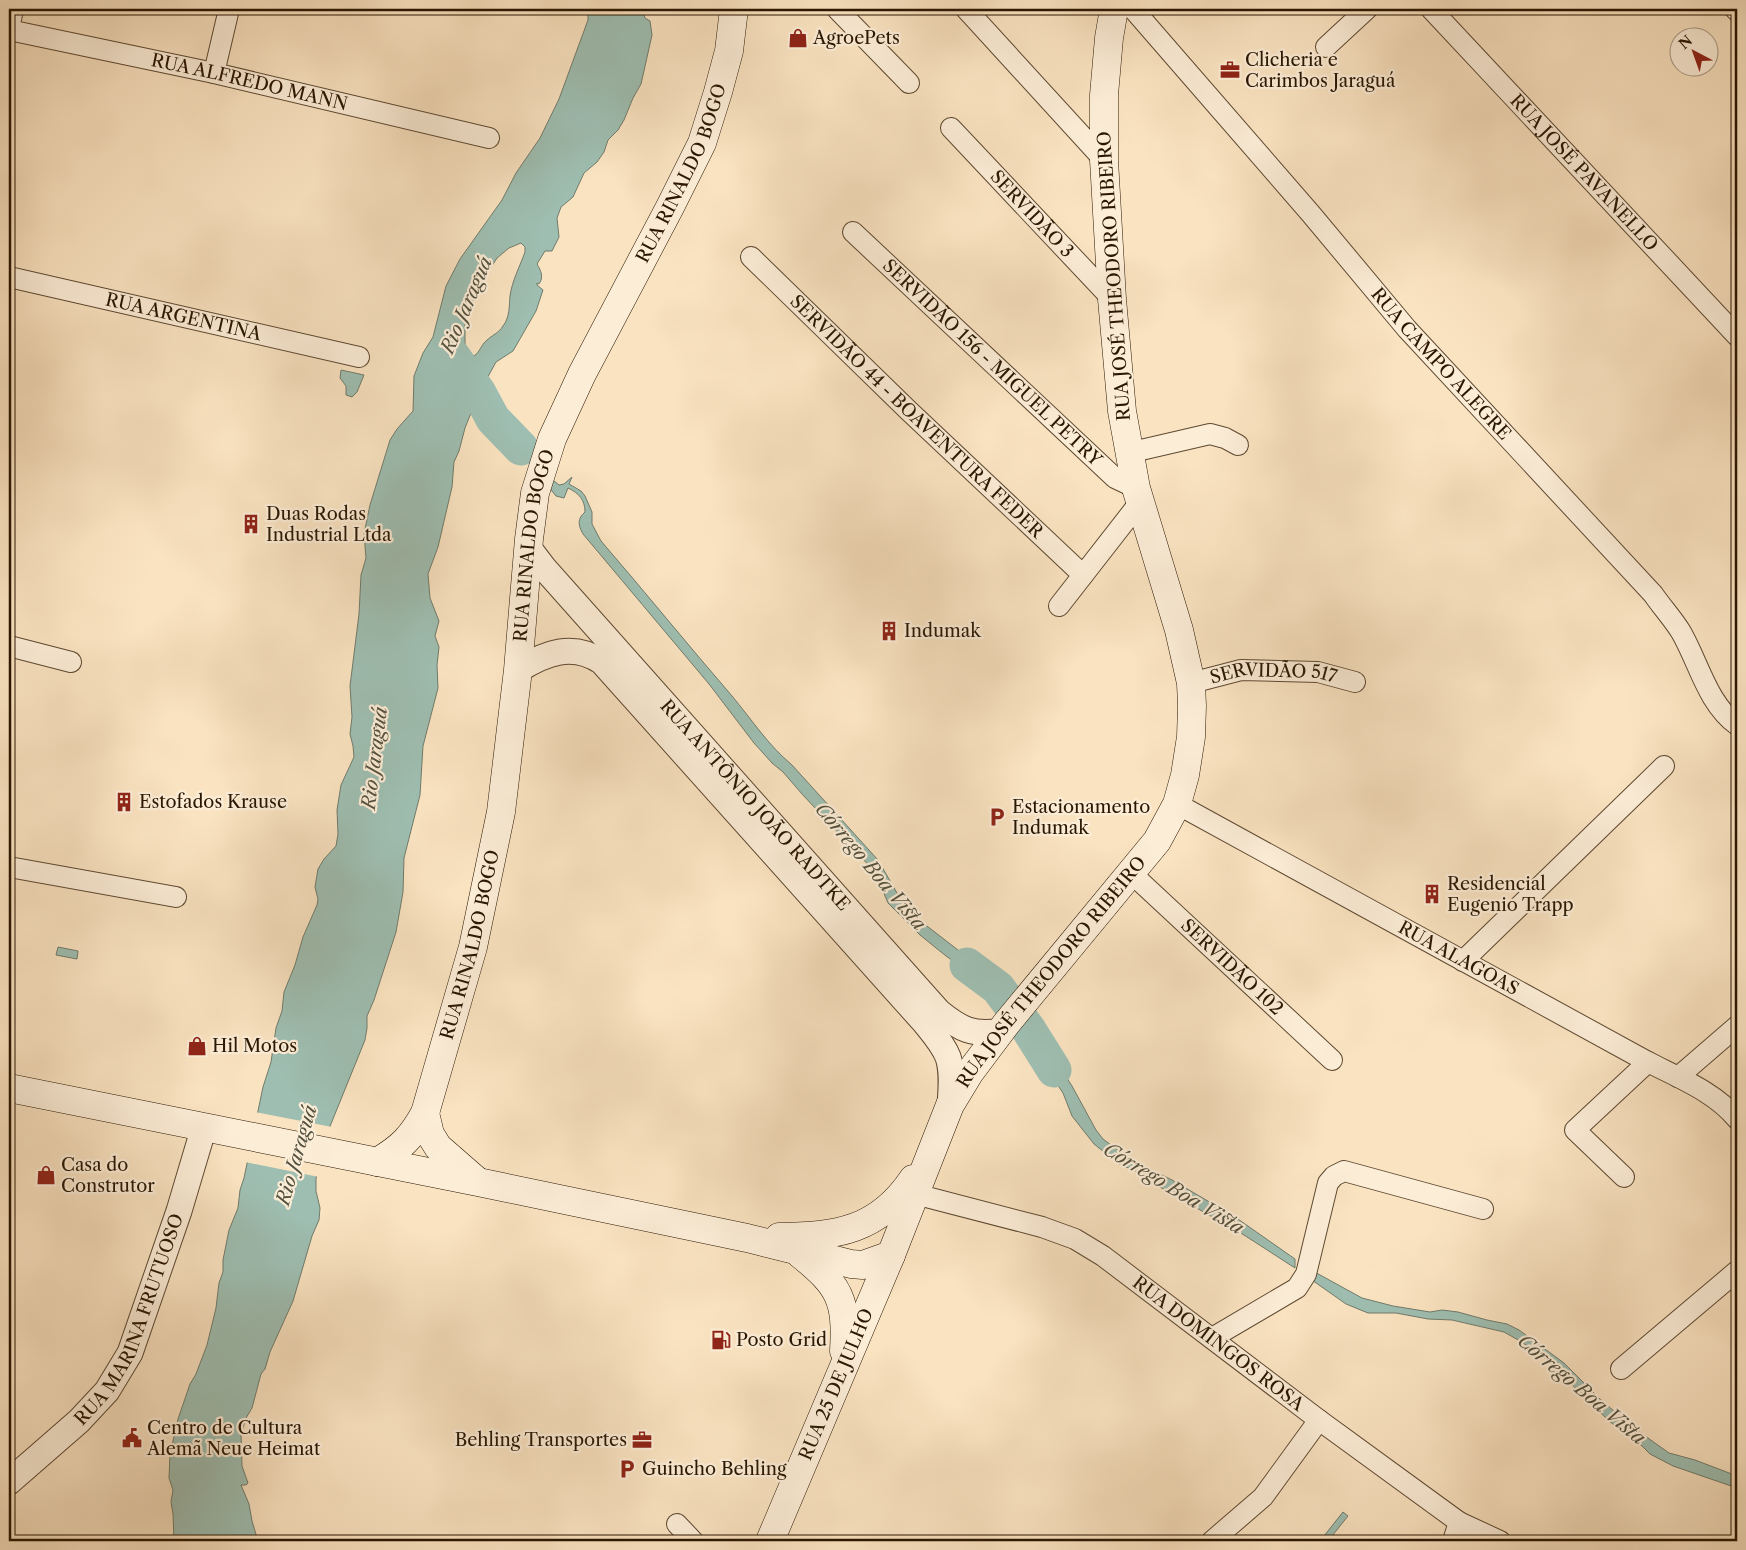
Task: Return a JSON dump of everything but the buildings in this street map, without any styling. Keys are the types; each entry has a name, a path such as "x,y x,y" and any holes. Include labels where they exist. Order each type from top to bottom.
{"main road":[{"name":"RUA RINALDO BOGO","path":"368,1160 406,1142 416,1131 425,1113 474,947 502,812 535,493 552,439 582,374 702,143 729,51 734,9"},
{"name":"RUA JOSÉ THEODORO RIBEIRO","path":"891,1255 950,1105 970,1072 1009,1021 1157,841 1177,804 1185,775 1191,737 1191,683 1179,630 1138,495 1128,452 1122,411 1112,299 1104,160 1104,95 1109,38 1114,9"},
{"path":"9,1088 747,1238 851,1264 863,1265 891,1255"},
{"path":"425,1113 430,1134 438,1147 478,1182"},
{"path":"747,1238 813,1236 840,1233 862,1225 894,1204 930,1154"},
{"path":"797,1251 828,1278 840,1298 844,1313 845,1331 843,1368"},
{"name":"RUA 25 DE JULHO","path":"770,1541 891,1255"}],"street":[{"path":"9,30 13,9"},
{"path":"214,73 229,9"},
{"path":"837,9 909,83"},
{"path":"966,9 1104,160"},
{"name":"RUA CAMPO ALEGRE","path":"1133,9 1311,214 1407,329 1652,594 1680,632 1714,701 1737,725"},
{"path":"1326,47 1367,9"},
{"name":"RUA JOSÉ PAVANELLO","path":"1431,9 1737,336"},
{"name":"RUA ALFREDO MANN","path":"9,30 214,73 489,138"},
{"name":"SERVIDÃO 3","path":"951,128 1112,299"},
{"name":"SERVIDÃO 156 - MIGUEL PETRY","path":"853,232 1115,478 1138,495"},
{"name":"SERVIDÃO 44 - BOAVENTURA FEDER","path":"750,256 909,411 1083,575"},
{"name":"RUA ARGENTINA","path":"9,277 359,357"},
{"path":"1128,452 1210,434 1225,438 1238,445"},
{"path":"1059,606 1083,575 1138,495"},
{"name":"RUA ANTÔNIO JOÃO RADTKE","path":"528,547 556,582 940,1012 962,1028 982,1033 1009,1021"},
{"path":"9,646 71,662"},
{"name":"RUA ANTÔNIO JOÃO RADTKE","path":"518,670 531,661 551,653 577,651 591,655 602,662 925,1023 948,1056 950,1105"},
{"name":"SERVIDÃO 517","path":"1191,683 1241,670 1318,672 1355,682"},
{"path":"1463,961 1664,766"},
{"name":"RUA ALAGOAS","path":"1177,804 1648,1062 1699,1088 1722,1104 1737,1119"},
{"path":"9,867 176,897"},
{"name":"SERVIDÃO 102","path":"1131,873 1332,1060"},
{"path":"1678,1077 1737,1026"},
{"path":"1624,1177 1576,1130 1648,1062"},
{"name":"RUA MARINA FRUTUOSO","path":"9,1482 85,1415 107,1391 130,1353 179,1211 217,1129"},
{"path":"1212,1338 1298,1288 1306,1274 1328,1184 1334,1176 1344,1171 1483,1209"},
{"name":"RUA DOMINGOS ROSA","path":"914,1194 1042,1227 1075,1239 1103,1256 1318,1420 1459,1522 1500,1541"},
{"path":"1622,1369 1737,1271"},
{"path":"1212,1541 1263,1497 1318,1420"},
{"path":"1453,1541 1459,1522"},
{"path":"677,1524 694,1541"}],"water":[{"name":"Rio Jaraguá","path":"588,9 644,9 645,18 650,21 652,35 641,84 624,120 618,130 608,140 604,152 597,162 584,173 573,197 561,207 557,218 559,237 552,251 545,251 537,264 542,276 541,281 537,285 543,290 536,311 513,351 496,362 479,393 454,462 452,487 438,547 428,574 430,598 439,621 435,636 439,647 437,665 438,688 423,746 420,795 404,858 403,892 396,932 367,1016 365,1040 322,1146 316,1179 316,1191 320,1208 319,1220 312,1236 293,1301 270,1352 265,1369 261,1374 252,1408 246,1418 241,1434 242,1466 248,1483 241,1485 249,1504 258,1541 174,1541 171,1502 173,1490 169,1478 170,1454 178,1419 190,1384 196,1374 207,1345 216,1308 219,1283 223,1272 223,1260 229,1230 238,1208 240,1190 263,1087 271,1062 276,1028 282,1011 284,992 295,965 303,937 317,905 318,899 315,887 318,869 336,846 338,834 337,810 341,785 354,757 350,734 352,717 350,686 359,614 361,575 366,558 364,534 370,505 390,440 413,411 414,376 423,353 433,337 446,286 460,259 502,200 516,173 540,138 559,99 588,20","holes":["521,243 525,247 525,252 511,290 507,319 474,356 468,352 465,343 465,317 469,306 497,258 509,248"]},
{"path":"341,370 364,375 357,392 352,397 346,395 346,386 340,378"},
{"path":"523,442 559,485 564,484 572,477 569,484 581,491 585,496 592,512 592,524 601,541 768,741 878,860 897,893 914,916 989,974 1007,991 999,999 982,981 920,935 888,903 875,872 754,743 709,684 583,534 579,522 585,512 581,497 568,488 564,498 556,496 520,451"},
{"path":"58,947 78,951 77,959 56,955"},
{"path":"1033,1025 1103,1139 1131,1160 1172,1180 1235,1217 1295,1259 1295,1268 1244,1235 1151,1182 1138,1172 1119,1164 1094,1144 1072,1116 1063,1093 1024,1035"},
{"path":"1311,1270 1362,1298 1393,1306 1430,1312 1442,1310 1458,1312 1507,1324 1519,1330 1564,1363 1600,1399 1631,1426 1669,1453 1695,1460 1737,1476 1737,1488 1673,1466 1650,1454 1609,1421 1546,1359 1504,1332 1452,1320 1428,1319 1396,1313 1368,1313 1346,1304 1309,1278"},
{"path":"1343,1512 1348,1516 1328,1541 1320,1541"}],"pier":[{"path":"255,1112 332,1127 325,1147 319,1177 245,1162"}],"waterway":[{"name":"Córrego Boa Vista","path":"452,355 479,393 493,419 521,448"},
{"name":"Córrego Boa Vista","path":"967,965 998,988 1029,1030 1054,1070"}],"place":[{"name":"AgroePets","path":"798,38"},
{"name":"Clicheria e Carimbos Jaraguá","path":"1230,70"},
{"name":"Duas Rodas Industrial Ltda","path":"251,524"},
{"name":"Indumak","path":"889,631"},
{"name":"Estofados Krause","path":"124,802"},
{"name":"Estacionamento Indumak","path":"997,817"},
{"name":"Residencial Eugenio Trapp","path":"1432,894"},
{"name":"Hil Motos","path":"197,1046"},
{"name":"Casa do Construtor","path":"46,1175"},
{"name":"Posto Grid","path":"721,1340"},
{"name":"Centro de Cultura Alemã Neue Heimat","path":"132,1438"},
{"name":"Behling Transportes","path":"642,1440"},
{"name":"Guincho Behling","path":"627,1469"}]}
